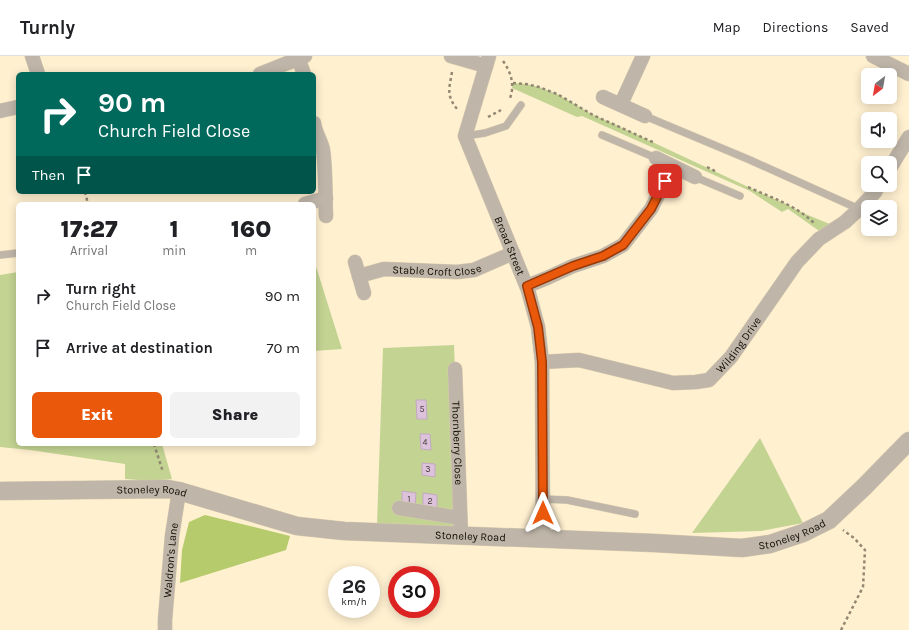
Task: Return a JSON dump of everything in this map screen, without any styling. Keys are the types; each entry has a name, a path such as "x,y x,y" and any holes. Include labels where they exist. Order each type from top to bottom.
{"street":[{"path":"32,56 37,72"},
{"path":"451,56 488,61 465,136"},
{"path":"621,104 643,56"},
{"path":"873,56 909,74"},
{"path":"265,72 302,57 304,72"},
{"path":"603,97 645,116"},
{"path":"0,111 16,107"},
{"path":"316,132 322,146 324,158 326,216"},
{"name":"Broad Street","path":"465,136 527,286 538,327 542,362 543,539"},
{"path":"897,157 909,137"},
{"path":"656,158 672,167 696,177"},
{"path":"527,286 573,266 603,256 623,245 651,209 672,167"},
{"name":"Wilding Drive","path":"542,362 579,360 673,383 709,380 731,357 797,262 819,239 845,222 875,192"},
{"path":"311,202 326,198"},
{"name":"Stable Croft Close","path":"359,276 384,269 457,272 474,270 513,253"},
{"path":"355,262 364,293"},
{"name":"Thornberry Close","path":"455,368 461,536"},
{"name":"Stoneley Road","path":"0,491 174,490 297,526 344,531 654,543 742,548 770,544 803,533 829,520 909,441"},
{"name":"Waldron's Lane","path":"165,630 174,490"},
{"path":"398,508 460,518"}],"lane":[{"path":"465,136 485,133 506,126 521,105"},
{"path":"645,116 750,160 859,209"},
{"path":"602,135 656,158"},
{"path":"696,177 740,196"},
{"path":"0,255 16,253"},
{"path":"543,500 567,500 635,514"}],"path":[{"path":"155,446 174,490"},
{"path":"829,520 854,538 865,550 863,587 841,630"}],"green space":[{"path":"513,83 539,87 557,94 593,115 803,213 837,227 825,235 788,209 782,212 750,191 582,116 577,117 512,88"},
{"path":"316,266 340,343 342,349 316,351"},
{"path":"16,272 16,446 163,446 172,479 153,481 125,479 125,464 0,447 0,275"},
{"path":"454,345 461,536 377,525 383,348"},
{"path":"760,438 803,523 761,531 692,533"},
{"path":"205,515 290,536 286,550 180,583 182,550 189,522"}],"building":[{"path":"416,400 426,400 427,419 417,419"},
{"path":"420,434 430,434 431,450 421,449"},
{"path":"422,463 435,464 435,477 422,475"},
{"path":"402,491 416,493 415,507 402,505"},
{"path":"423,493 437,495 437,509 423,507"}],"route":[{"path":"543,513 542,362 538,327 527,286 573,266 603,256 623,245 651,209 665,181"}]}
